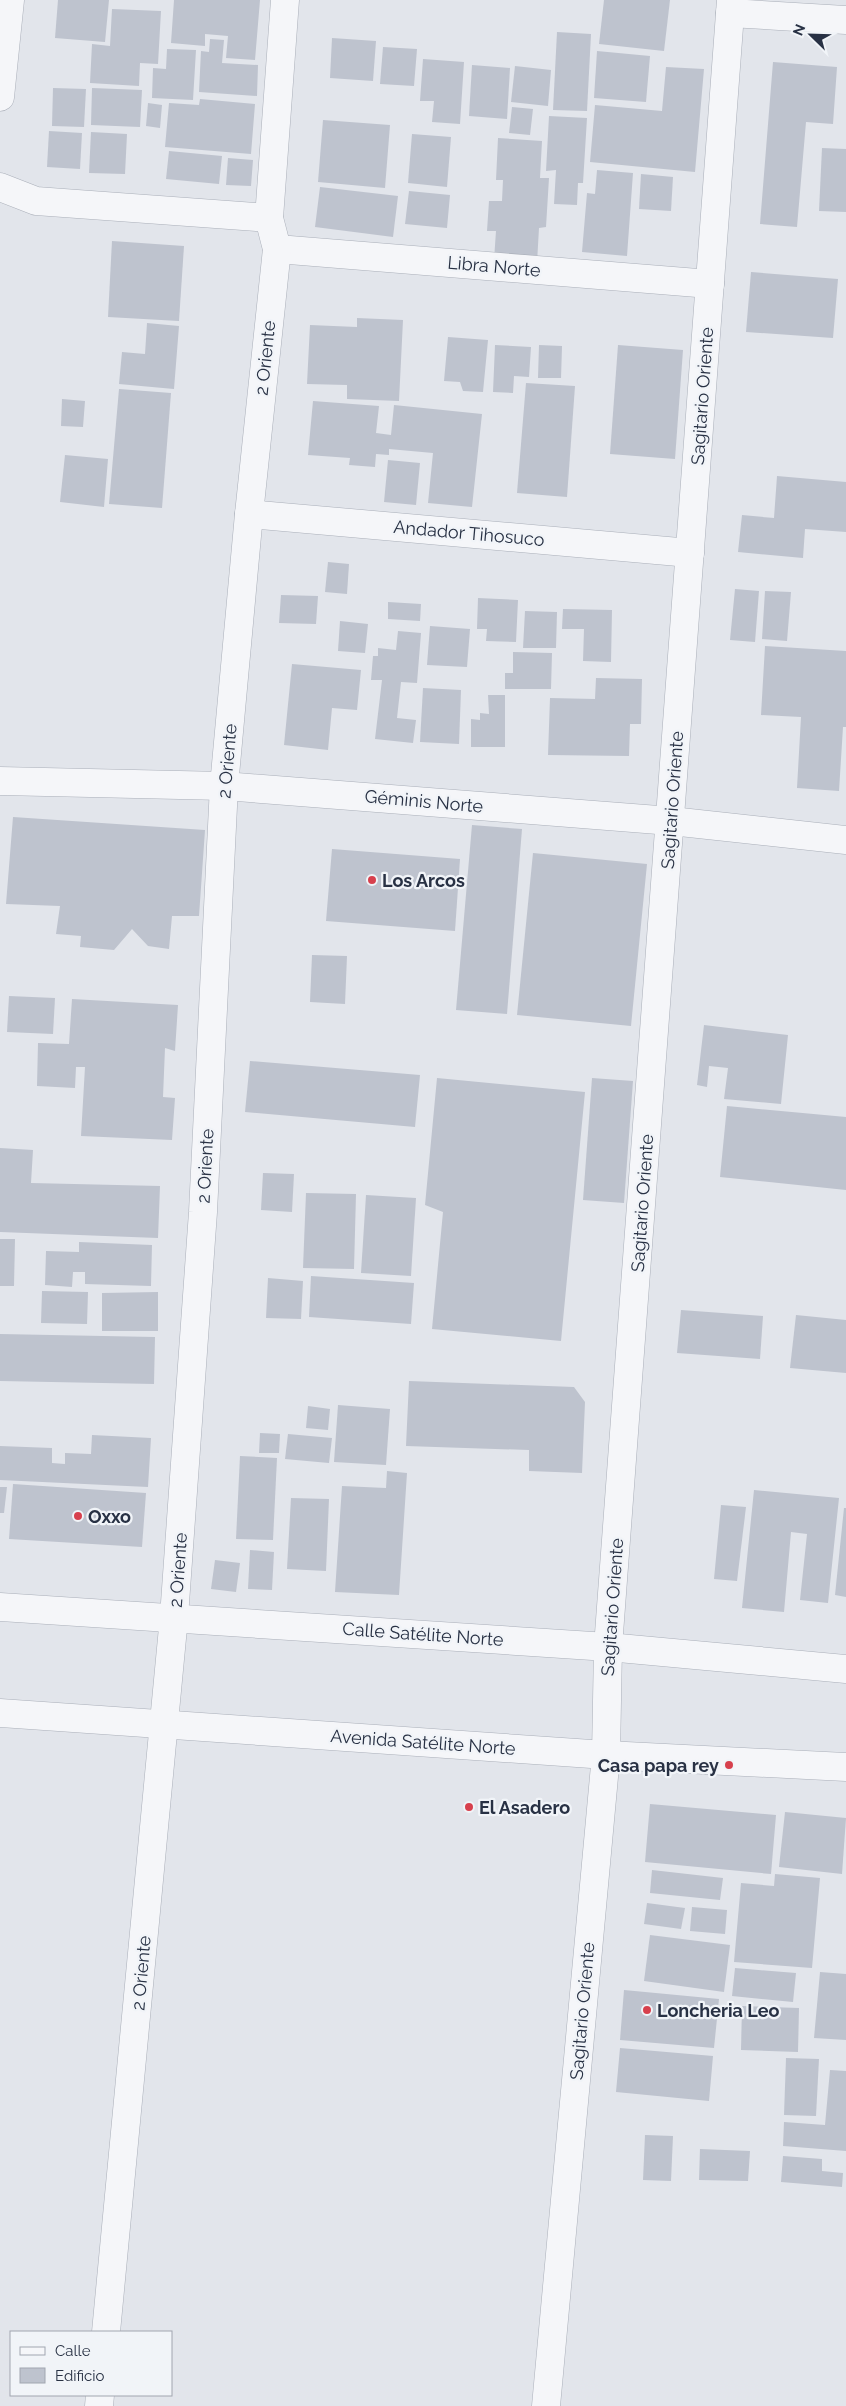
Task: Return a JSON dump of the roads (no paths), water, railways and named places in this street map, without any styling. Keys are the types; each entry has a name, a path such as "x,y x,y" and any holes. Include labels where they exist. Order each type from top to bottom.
{"street":[{"path":"0,97 10,0"},
{"name":"2 Oriente","path":"106,2331 174,1617 203,1212 224,786 249,514 277,249 268,218 285,0"},
{"path":"731,6 846,20"},
{"name":"Sagitario Oriente","path":"546,2406 606,1755 608,1647 731,6"},
{"path":"0,187 36,201 268,218"},
{"name":"Libra Norte","path":"277,249 710,284"},
{"name":"Andador Tihosuco","path":"249,514 690,553"},
{"name":"Géminis Norte","path":"0,781 224,786 671,821 846,840"},
{"name":"Calle Satélite Norte","path":"0,1607 608,1647 846,1669"},
{"name":"Avenida Satélite Norte","path":"0,1713 606,1755 846,1767"}],"place":[{"name":"Los Arcos","path":"372,880"},
{"name":"Oxxo","path":"78,1516"},
{"name":"Casa papa rey","path":"729,1765"},
{"name":"El Asadero","path":"469,1807"},
{"name":"Loncheria Leo","path":"647,2010"}]}
